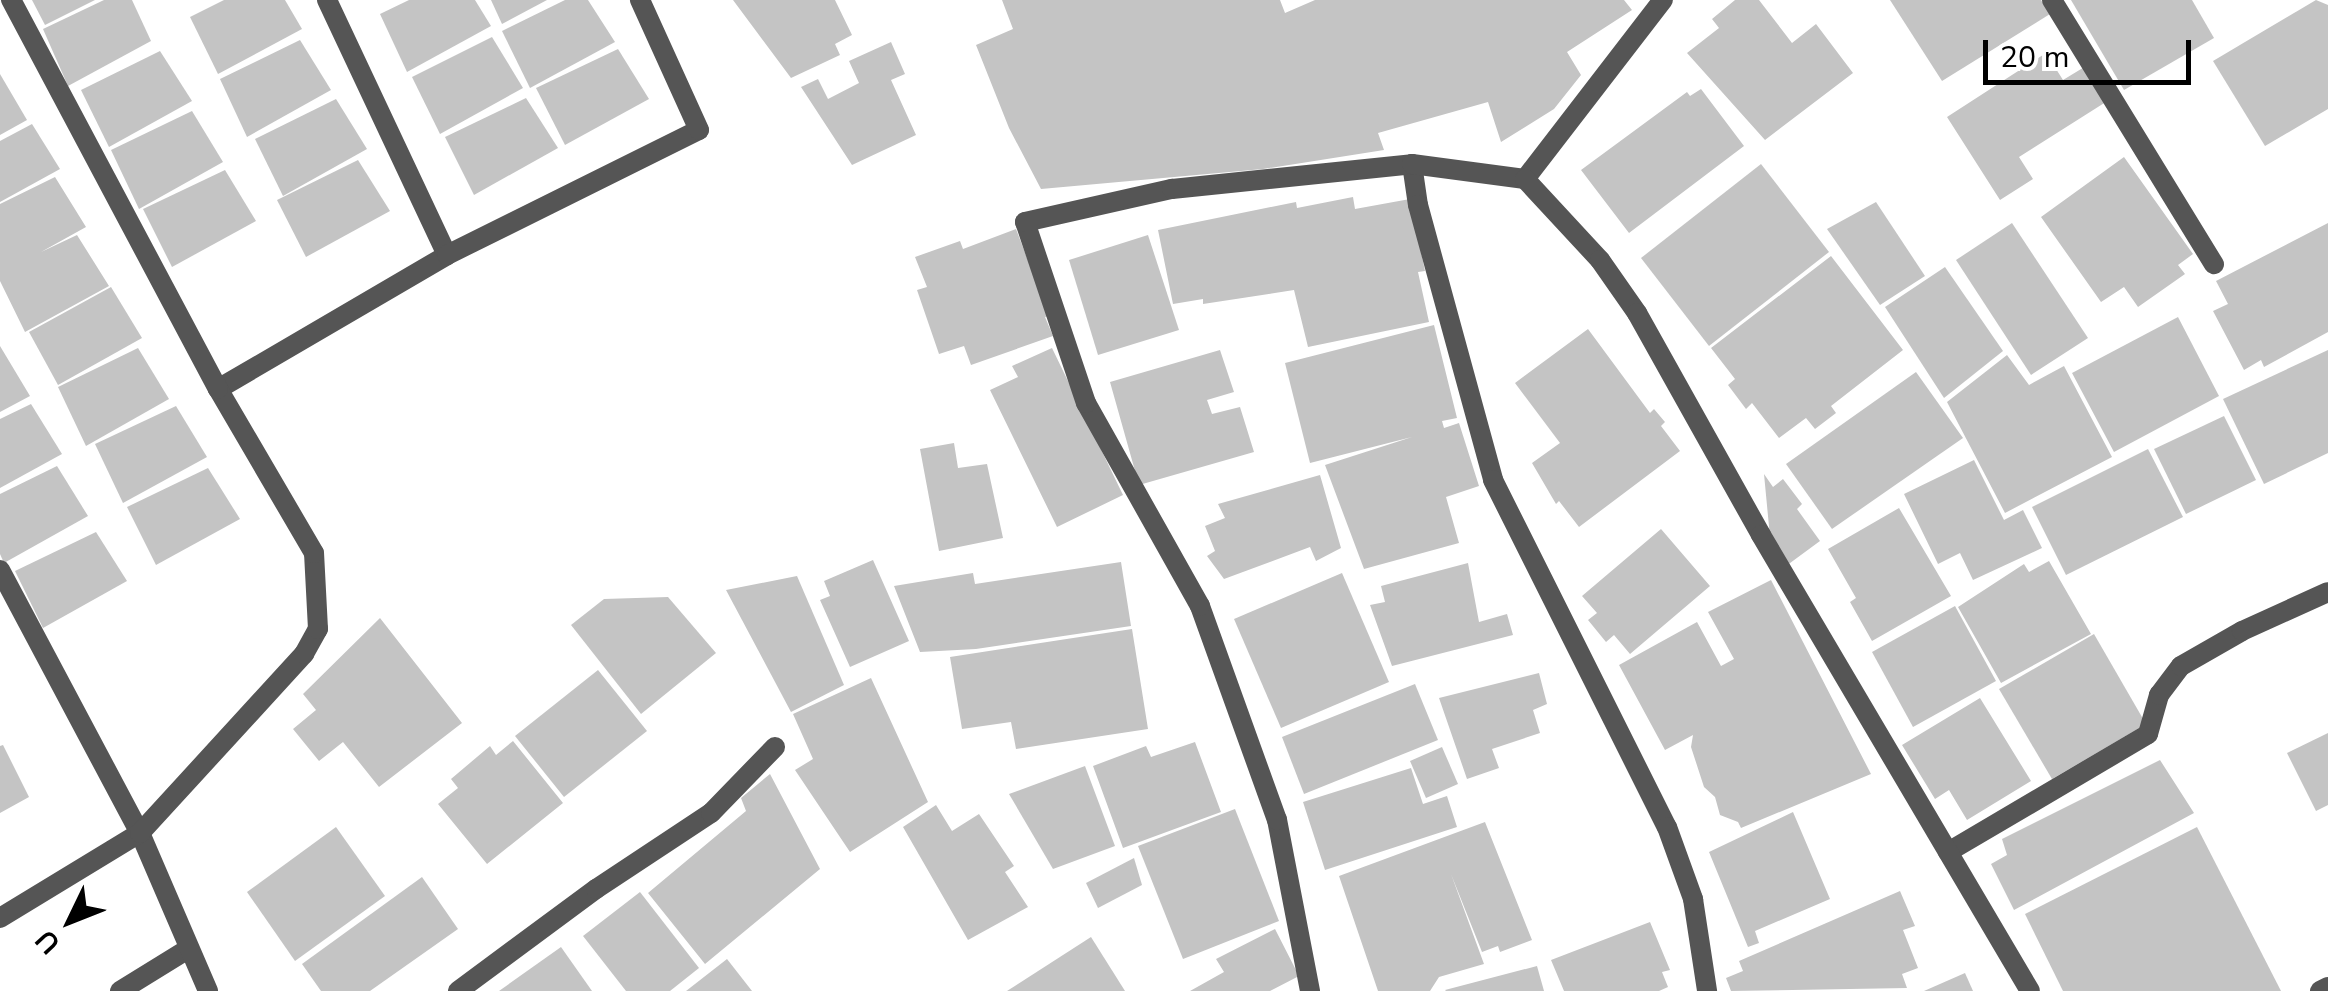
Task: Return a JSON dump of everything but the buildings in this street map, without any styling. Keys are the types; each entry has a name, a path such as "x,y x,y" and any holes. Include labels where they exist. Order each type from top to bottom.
{"street":[{"path":"0,918 140,833 304,654 318,629 314,553 218,390 10,0"},
{"path":"327,0 447,255"},
{"path":"218,390 447,255 699,130 640,0"},
{"path":"1525,179 1663,0"},
{"path":"2052,0 2214,264"},
{"path":"1412,164 1418,204 1493,480 1667,826 1694,899 1707,991"},
{"path":"1310,991 1277,820 1200,606 1086,403 1025,222 1172,189 1412,164 1525,179 1600,260 1638,313 1762,536 2030,991"},
{"path":"0,570 140,833 208,991"},
{"path":"1948,852 2148,734 2158,695 2181,666 2242,631 2328,592"},
{"path":"458,991 596,889 711,814 776,747"},
{"path":"120,991 188,949"},
{"path":"2320,991 2328,987"}]}
